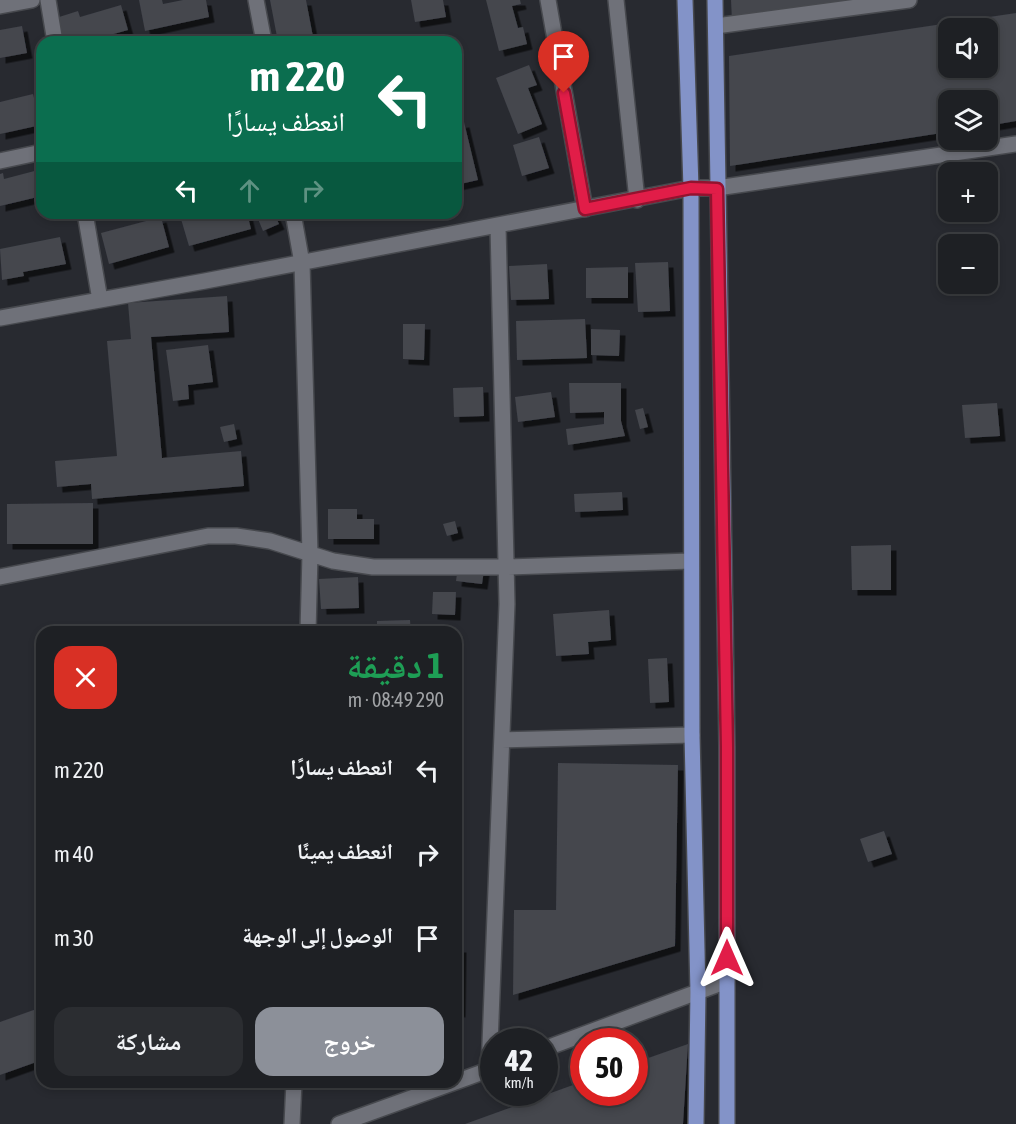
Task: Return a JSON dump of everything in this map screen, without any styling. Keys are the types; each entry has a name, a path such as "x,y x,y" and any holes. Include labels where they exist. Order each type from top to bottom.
{"main road":[{"path":"685,0 691,188 692,735 698,993 696,1124"},
{"path":"715,0 727,747 728,1124"}],"street":[{"path":"0,6 32,0"},
{"path":"48,0 54,36"},
{"path":"256,0 263,36"},
{"path":"548,0 585,209"},
{"path":"616,0 636,200"},
{"path":"716,26 909,0"},
{"path":"0,318 691,188 717,189 1016,144"},
{"path":"0,161 36,153"},
{"path":"86,219 100,300"},
{"path":"294,219 302,262 310,554 308,626"},
{"path":"492,1028 507,604 498,226"},
{"path":"0,577 208,536 236,536 270,541 341,563 373,567 506,567 691,561"},
{"path":"502,740 692,735"},
{"path":"558,1044 727,981"},
{"path":"462,1079 480,1073"},
{"path":"292,1124 294,1088"},
{"path":"339,1124 438,1088"}],"building":[{"path":"139,0 162,0 163,4 183,0 206,0 209,17 145,31"},
{"path":"270,0 306,0 313,36 277,36"},
{"path":"411,0 443,0 446,17 415,22"},
{"path":"486,0 520,0 521,4 512,6 518,28 523,27 527,44 499,51"},
{"path":"731,0 867,0 732,21"},
{"path":"121,5 128,30 106,36 61,36 56,18 78,11 80,17"},
{"path":"1016,13 1016,121 998,124 998,90 938,90 938,134 730,166 729,56 938,25 938,78 998,78 998,18 983,18"},
{"path":"22,26 27,53 0,58 0,30"},
{"path":"529,65 537,85 528,88 542,124 518,134 496,78"},
{"path":"33,94 36,106 36,126 0,134 0,102"},
{"path":"462,122 464,122 478,180 462,184"},
{"path":"539,137 549,168 522,176 513,145"},
{"path":"36,171 36,197 0,206 0,174 3,173 4,179"},
{"path":"154,219 162,219 169,247 109,264 101,233"},
{"path":"181,219 248,219 251,229 189,246"},
{"path":"258,219 277,219 279,224 263,231"},
{"path":"60,237 66,264 23,272 24,276 2,280 0,249"},
{"path":"668,262 670,311 638,312 635,263"},
{"path":"547,264 549,299 511,300 509,266"},
{"path":"628,267 628,298 586,298 586,268"},
{"path":"227,296 229,332 151,337 162,458 241,451 244,486 92,499 91,484 57,487 55,461 117,456 107,341 131,339 128,303"},
{"path":"585,319 587,358 517,360 516,321"},
{"path":"403,324 425,324 424,360 403,359"},
{"path":"591,329 620,330 619,356 591,355"},
{"path":"208,345 213,382 188,385 189,399 173,401 166,350"},
{"path":"569,383 621,383 621,421 625,436 568,445 566,429 604,424 604,412 570,413"},
{"path":"483,387 484,416 454,417 453,388"},
{"path":"551,392 555,417 518,422 515,397"},
{"path":"997,403 1000,436 965,438 962,405"},
{"path":"643,408 648,427 640,429 635,410"},
{"path":"234,424 237,439 224,442 220,427"},
{"path":"622,492 623,510 575,512 574,494"},
{"path":"93,503 93,544 7,544 7,504"},
{"path":"328,509 357,509 357,519 374,519 374,539 328,539"},
{"path":"455,521 458,533 447,536 443,524"},
{"path":"891,545 891,590 852,590 851,546"},
{"path":"458,566 484,570 482,584 456,581"},
{"path":"358,577 359,608 321,609 319,579"},
{"path":"433,592 456,592 455,615 432,614"},
{"path":"609,610 611,640 588,642 589,654 556,656 553,614"},
{"path":"410,620 410,626 377,626 377,621"},
{"path":"667,658 669,702 650,703 648,659"},
{"path":"558,763 678,765 675,946 513,995 514,910 556,910"},
{"path":"884,831 892,854 868,862 860,839"},
{"path":"36,1009 36,1062 0,1075 0,1022"},
{"path":"688,1044 683,1124 465,1124 515,1106 558,1106 558,1090 570,1086 570,1106 648,1106 648,1058"}],"route":[{"path":"564,93 585,209 691,188 717,189 727,747 727,958"}]}
